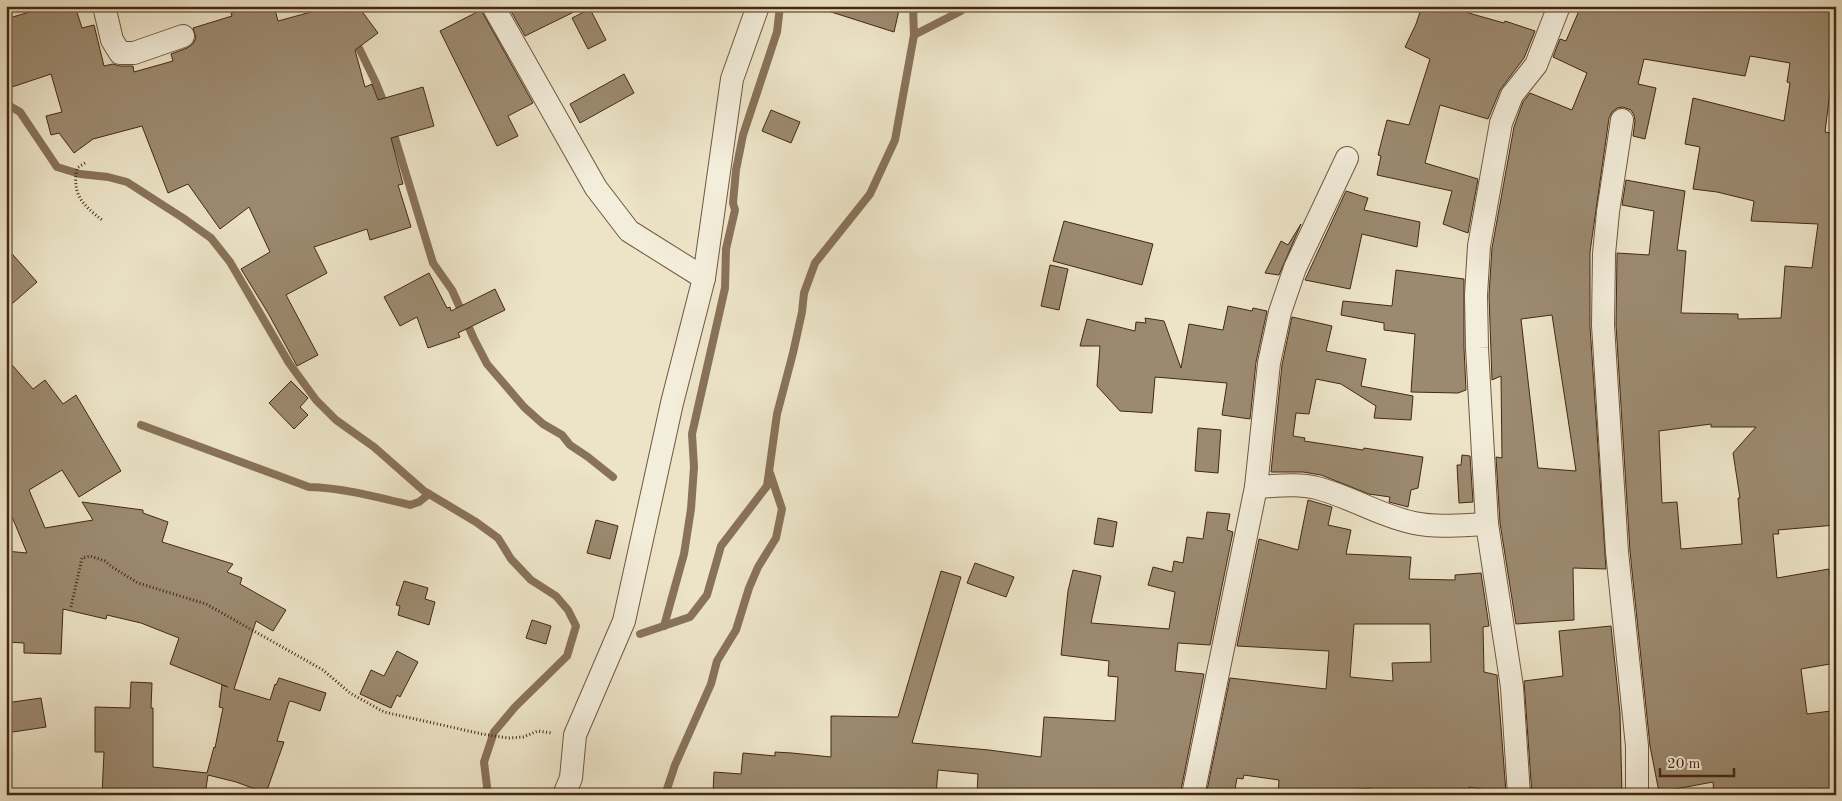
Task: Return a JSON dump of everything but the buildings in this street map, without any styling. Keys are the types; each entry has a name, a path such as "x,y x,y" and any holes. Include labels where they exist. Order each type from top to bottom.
{"street":[{"path":"104,6 112,40 120,53 134,53 183,36"},
{"path":"493,6 596,188 618,217 629,231 704,278"},
{"path":"564,795 571,778 574,739 624,621 672,403 704,278 732,79 758,6"},
{"path":"1519,795 1512,687 1487,524 1477,348 1476,295 1479,246 1501,123 1512,95 1536,65 1559,6"},
{"path":"1622,120 1608,212 1604,254 1603,325 1617,552 1637,746 1637,795"},
{"path":"1193,795 1256,487 1269,363 1280,312 1295,268 1347,158"},
{"path":"1256,487 1282,485 1317,488 1389,516 1414,523 1432,525 1487,524"}],"path":[{"path":"86,163 77,168 74,181 78,197 102,220"},
{"path":"71,607 82,558 90,556 106,561 112,567 138,583 206,604 323,670 350,693 384,712 508,738 523,737 538,731 574,739"}],"waterway":[{"path":"664,626 684,554 691,509 694,467 692,434 725,288 726,249 735,210 733,203 736,170 743,135 777,32 780,6"},
{"path":"640,634 690,617 707,595 721,546 767,486 777,414 793,353 804,293 815,263 870,194 895,140 914,35 913,6"},
{"path":"914,35 961,11 964,6"},
{"path":"359,48 386,108"},
{"path":"6,104 20,112 57,167 80,174 108,177 127,182 211,238 230,262 289,363 316,400 336,420 374,447 424,491 476,522 498,538 511,559 531,580 556,596 568,610 576,626 567,656 515,707 494,732 484,762 488,795"},
{"path":"392,128 433,263 452,290 487,364 524,407 543,424 562,435 570,445 613,477"},
{"path":"141,425 309,487 348,491 410,505 419,502 429,494"},
{"path":"665,795 675,765 711,684 717,661 736,630 749,588 758,567 776,538 782,509 770,473"}]}
